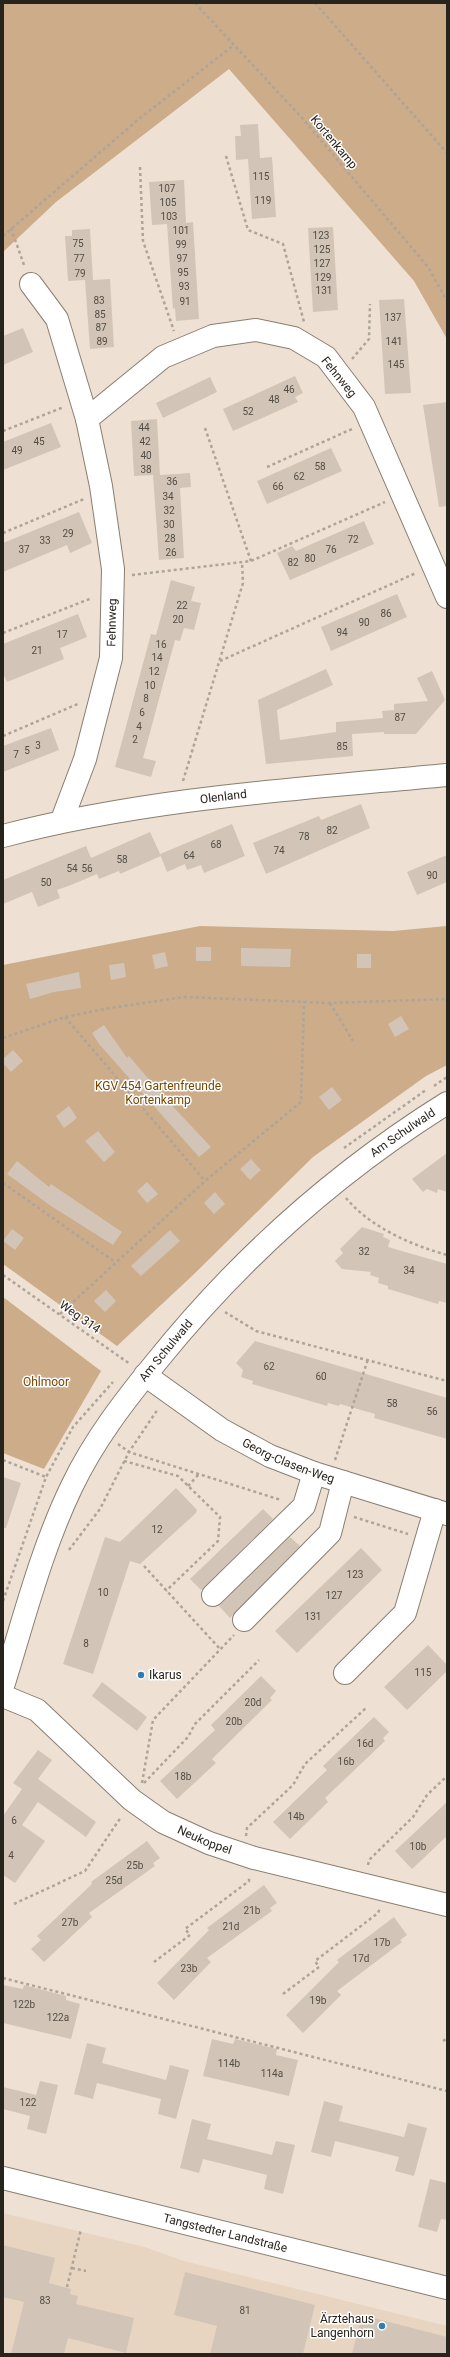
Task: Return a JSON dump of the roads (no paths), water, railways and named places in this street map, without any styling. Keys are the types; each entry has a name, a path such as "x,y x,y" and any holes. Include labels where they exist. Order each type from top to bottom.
{"street":[{"name":"Fehnweg","path":"31,284 57,319 84,410 102,491 112,584 111,658 85,759 62,820"},
{"name":"Fehnweg","path":"84,410 163,358 212,336 256,330 294,338 326,357 364,407 447,597"},
{"name":"Olenland","path":"3,836 62,820 177,803 296,789 447,775"},
{"name":"Am Schulwald","path":"3,1686 58,1515 89,1454 145,1375 209,1300 272,1235 334,1182 406,1129 447,1103"},
{"name":"Georg-Clasen-Weg","path":"145,1375 244,1444 329,1478 441,1512"},
{"path":"213,1595 304,1506 329,1478"},
{"path":"244,1620 330,1533 336,1511 329,1478"},
{"path":"345,1673 405,1613 425,1539 441,1512"},
{"name":"Neukoppel","path":"3,1696 37,1710 132,1800 163,1822 209,1844 248,1856 447,1905"},
{"name":"Tangstedter Landstraße","path":"3,2178 447,2288"}],"place":[{"name":"Ikarus","path":"141,1675"},
{"name":"Ärztehaus Langenhorn","path":"382,2326"}],"park label":[{"name":"KGV 454 Gartenfreunde Kortenkamp","path":"158,1093"},
{"name":"Ohlmoor","path":"46,1382"}]}
